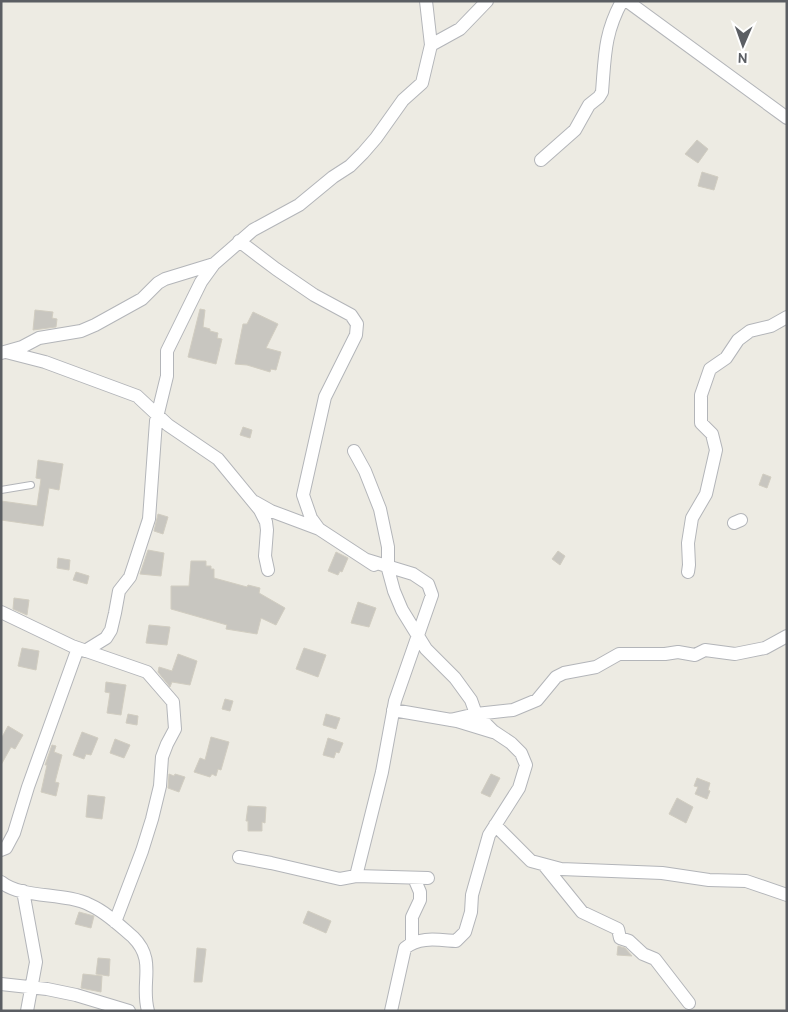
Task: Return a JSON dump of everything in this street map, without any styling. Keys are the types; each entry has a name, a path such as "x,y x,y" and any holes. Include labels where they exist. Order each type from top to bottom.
{"street":[{"path":"1,850 6,848 14,833 28,787 81,650 106,638 110,630 119,591 130,577 149,520 157,416 167,376 167,351 197,289 214,264 239,241 253,230 299,204 332,177 350,166 376,138 403,100 422,83 430,45 426,1"},
{"path":"430,45 460,29 487,1"},
{"path":"541,160 575,130 589,105 602,92 604,49 613,18 622,1"},
{"path":"627,1 787,118"},
{"path":"239,241 276,270 314,295 351,315 357,324 356,335 325,397 303,494 311,518 319,529"},
{"path":"4,352 22,347 40,338 81,331 95,326 142,299 158,283 165,279 214,264"},
{"path":"688,572 688,543 692,518 706,494 716,450 712,434 701,423 701,395 710,369 726,358 738,340 750,331 771,326 787,317"},
{"path":"4,352 45,362 137,396 157,416 218,459 252,500 266,522 268,530 265,556 268,570"},
{"path":"354,451 365,470 380,509 388,547 389,574 402,610 426,649 455,678 470,700 476,714 521,753 526,765 519,788 489,835 472,895 471,912 465,932 456,941 431,939 412,942 405,948 391,1011"},
{"path":"252,500 271,511 319,529 389,574 413,574 428,584 432,595 395,701 382,772 356,876"},
{"path":"1,612 81,650 147,672 173,702 176,729 167,744 162,758 160,786 152,819 142,851 114,922"},
{"path":"450,720 476,714 513,710 537,700 556,677 564,673 589,670 619,654 665,654 678,652 695,655 705,650 735,654 765,648 787,636"},
{"path":"394,710 450,720 497,734"},
{"path":"496,824 531,861 561,869 662,873 709,880 746,881 787,895"},
{"path":"239,857 340,879 356,876 428,878"},
{"path":"544,864 582,912 618,929 620,938 629,941 644,954 654,959 689,1003"},
{"path":"412,942 412,917 420,900 420,892 414,878"},
{"path":"1,882 11,888 63,897 90,905 139,943 146,954 148,964 145,993 148,1011"},
{"path":"23,891 36,962 27,1011"},
{"path":"1,984 76,995 129,1011"}],"lane":[{"path":"1,490 31,485"}],"building":[{"path":"697,140 708,149 698,163 685,154"},
{"path":"702,172 718,177 714,190 698,186"},
{"path":"200,309 205,310 203,327 218,333 217,338 222,339 216,364 188,357"},
{"path":"35,310 53,312 52,318 57,319 56,327 33,330"},
{"path":"253,312 278,324 266,348 281,352 276,370 271,369 270,372 247,365 235,364 243,324 247,324"},
{"path":"243,427 252,430 250,438 240,435"},
{"path":"38,460 63,464 59,490 49,488 43,526 1,520 1,501 37,506 41,479 36,478"},
{"path":"763,474 771,477 767,488 759,485"},
{"path":"158,514 168,517 163,534 154,531"},
{"path":"148,550 164,553 161,576 140,574"},
{"path":"558,551 565,556 560,565 552,559"},
{"path":"336,552 348,558 342,572 340,571 338,575 328,571"},
{"path":"58,558 70,560 69,570 57,568"},
{"path":"191,561 206,561 206,566 211,566 211,569 214,569 214,578 247,587 248,585 260,588 259,593 285,608 276,625 261,618 257,634 226,629 227,625 171,609 171,586 189,586"},
{"path":"76,572 89,576 87,584 73,580"},
{"path":"14,598 29,600 27,615 13,609"},
{"path":"358,602 376,608 369,627 351,623"},
{"path":"149,625 170,627 167,645 146,643"},
{"path":"22,648 39,651 36,670 18,666"},
{"path":"304,648 326,655 318,677 296,669"},
{"path":"178,654 197,661 190,685 172,682 170,687 158,672 159,667 172,671"},
{"path":"106,682 126,685 121,715 107,713 110,693 105,692"},
{"path":"225,699 233,701 230,711 222,709"},
{"path":"128,714 138,716 137,725 126,723"},
{"path":"326,714 340,718 336,729 323,725"},
{"path":"8,726 23,735 15,749 11,747 1,765 1,739"},
{"path":"82,732 98,738 91,755 86,754 84,759 73,755"},
{"path":"211,737 229,742 221,770 218,769 216,776 212,774 210,777 194,772 200,758 205,760"},
{"path":"328,738 343,743 339,753 336,752 334,758 323,755"},
{"path":"115,739 130,745 124,758 110,753"},
{"path":"52,745 56,746 54,752 62,755 55,782 59,783 56,796 41,792 47,765 45,765"},
{"path":"169,774 185,777 179,792 168,788"},
{"path":"491,774 500,778 490,797 481,793"},
{"path":"697,778 710,783 707,799 695,794 698,787 694,786"},
{"path":"88,795 105,797 102,819 86,817"},
{"path":"677,798 693,807 686,823 669,814"},
{"path":"248,806 266,807 265,823 262,822 262,831 248,831 248,821 246,821"},
{"path":"308,911 331,921 326,933 303,923"},
{"path":"79,912 94,916 91,928 75,924"},
{"path":"618,946 625,948 632,956 617,955"},
{"path":"197,948 206,949 202,982 194,982"},
{"path":"98,958 110,959 109,976 96,974"},
{"path":"83,974 102,976 101,992 81,988"}]}
